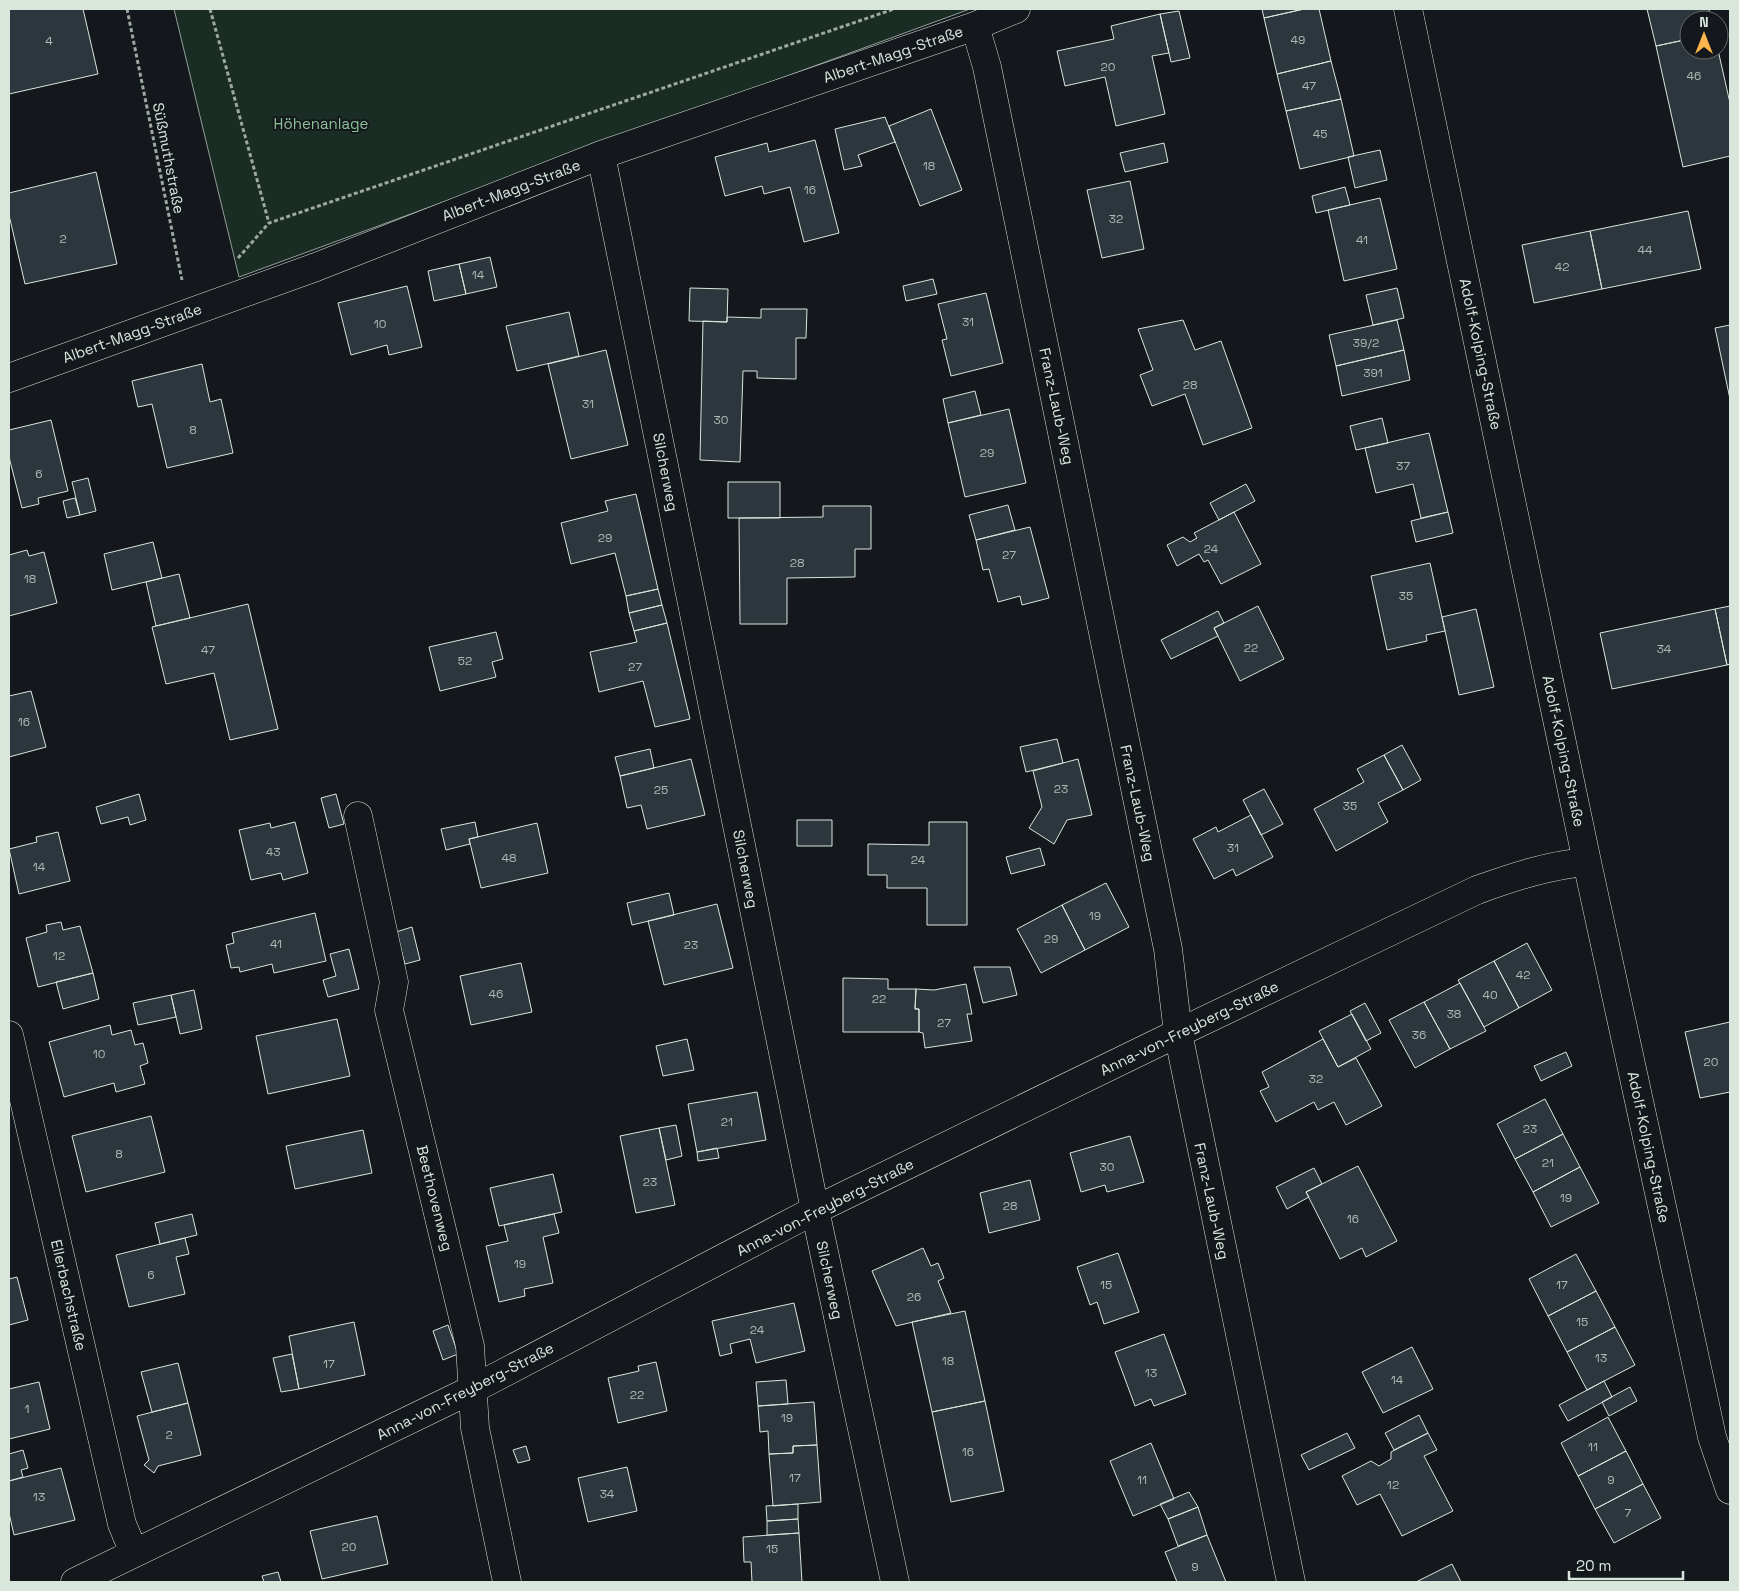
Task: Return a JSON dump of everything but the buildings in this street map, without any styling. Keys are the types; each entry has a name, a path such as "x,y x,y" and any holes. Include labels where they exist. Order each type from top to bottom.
{"street":[{"name":"Albert-Magg-Straße","path":"9,378 316,267 601,155 975,26 1016,9"},
{"name":"Adolf-Kolping-Straße","path":"1408,9 1587,862 1712,1437 1730,1490"},
{"name":"Franz-Laub-Weg","path":"975,26 989,77 1168,949 1178,1033 1291,1582"},
{"name":"Silcherweg","path":"601,155 815,1210 895,1582"},
{"name":"Beethovenweg","path":"358,816 394,982 390,1010 470,1346 475,1428 507,1582"},
{"name":"Anna-von-Freyberg-Straße","path":"76,1582 473,1389 815,1210 1477,890 1514,876 1563,864 1587,862"},
{"name":"Ellerbachstraße","path":"9,1035 122,1524 134,1553"}],"path":[{"name":"Süßmuthstraße","path":"127,9 189,312"},
{"path":"210,9 269,223 894,9"}],"green space":[{"name":"Höhenanlage","path":"174,9 970,9 239,277"}]}
